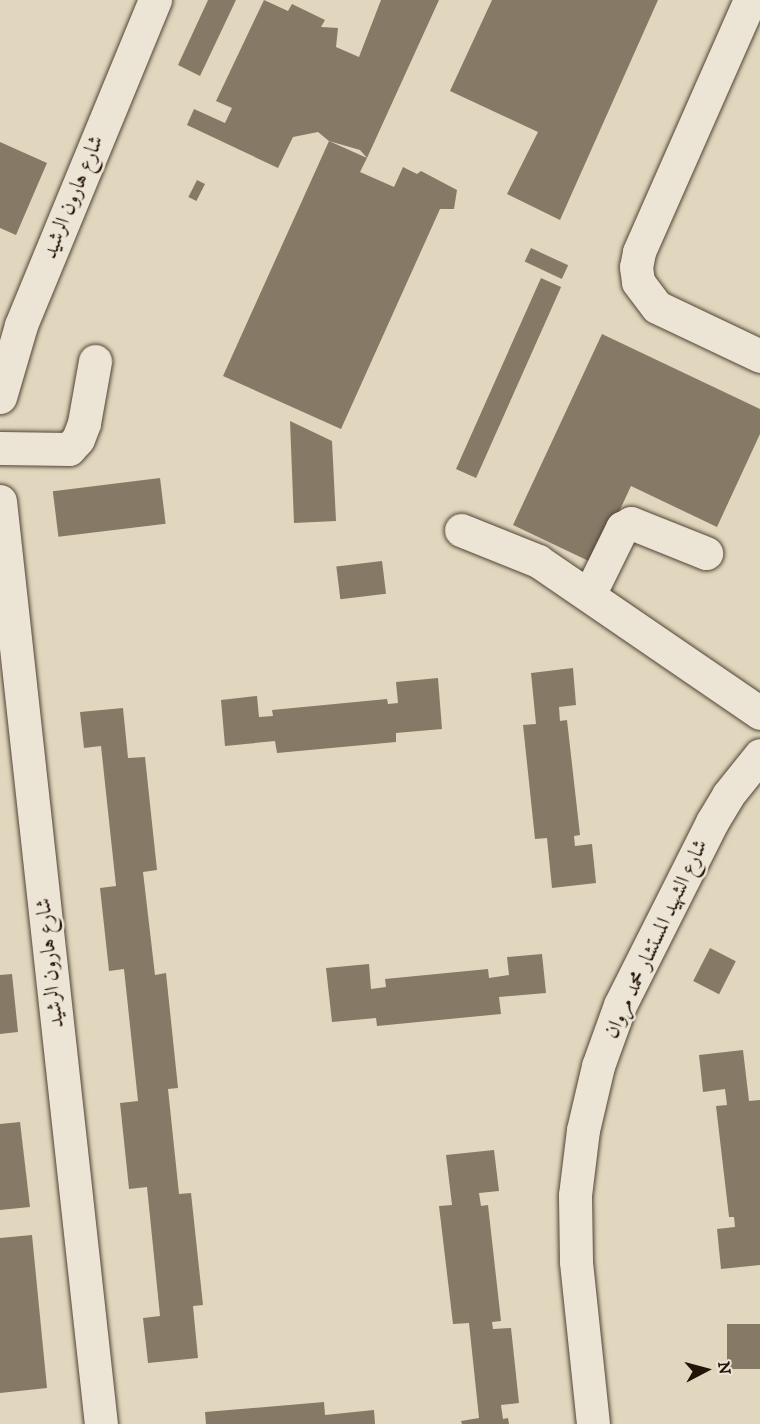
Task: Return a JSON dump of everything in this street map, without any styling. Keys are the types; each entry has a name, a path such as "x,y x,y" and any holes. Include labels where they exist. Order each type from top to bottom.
{"street":[{"path":"750,0 639,252 636,267 638,282 657,307 760,356"},
{"name":"شارع هارون الرشيد","path":"0,397 21,325 145,3"},
{"path":"0,448 69,449 78,439 84,423 95,361"},
{"name":"شارع هارون الرشيد","path":"0,501 101,1424"},
{"path":"589,595 622,528 631,523 706,553"},
{"path":"460,530 538,561 760,713"},
{"name":"شارع الشهيد المستشار محمد مروان","path":"593,1424 576,1261 575,1195 583,1130 598,1066 620,1005 712,822 728,795 760,755"}],"building":[{"path":"208,0 236,0 200,76 178,65"},
{"path":"264,0 288,11 292,4 325,20 321,27 338,28 336,47 359,57 381,0 439,0 367,158 360,150 329,141 318,132 293,137 278,168 187,125 194,109 225,123 232,108 216,101"},
{"path":"492,0 658,0 560,220 507,194 538,132 450,91"},
{"path":"329,141 367,158 360,172 394,187 403,167 417,174 421,171 457,190 454,209 440,209 341,429 223,376"},
{"path":"0,142 47,163 16,235 0,228"},
{"path":"197,180 205,184 196,201 188,197"},
{"path":"531,248 568,265 562,279 525,262"},
{"path":"541,278 561,287 476,478 456,469"},
{"path":"602,334 760,409 760,434 717,527 631,486 595,564 513,525"},
{"path":"290,421 332,441 336,521 294,523"},
{"path":"160,478 166,524 58,537 53,491"},
{"path":"382,561 386,594 340,599 336,567"},
{"path":"573,668 576,705 559,707 560,721 567,720 580,835 574,836 575,846 592,844 596,883 552,888 547,838 535,839 523,725 536,724 531,673"},
{"path":"438,678 442,729 396,733 396,742 277,753 275,741 225,746 221,700 257,696 259,717 273,716 272,710 387,699 388,704 398,703 396,682"},
{"path":"123,708 128,758 145,757 157,870 143,872 155,975 166,973 178,1088 168,1089 179,1194 191,1193 203,1305 193,1306 198,1358 148,1363 143,1318 160,1316 147,1187 129,1189 120,1103 138,1101 124,969 109,971 100,888 116,886 101,746 84,748 80,712"},
{"path":"710,948 736,961 719,994 693,981"},
{"path":"542,954 546,993 499,997 501,1014 377,1026 376,1018 332,1022 326,968 369,964 371,989 386,987 385,979 488,969 489,978 509,975 507,957"},
{"path":"12,974 18,1032 0,1034 0,975"},
{"path":"743,1050 749,1101 760,1100 760,1265 721,1269 717,1229 735,1227 734,1217 729,1217 716,1106 727,1105 725,1089 703,1092 699,1055"},
{"path":"20,1122 30,1207 0,1210 0,1124"},
{"path":"494,1150 499,1191 479,1193 481,1206 488,1205 501,1321 492,1322 493,1329 511,1328 519,1403 501,1405 503,1419 508,1418 509,1424 462,1424 461,1421 479,1418 469,1323 453,1324 439,1206 452,1205 446,1155"},
{"path":"32,1235 47,1388 0,1393 0,1238"},
{"path":"727,1324 760,1324 760,1369 727,1369"},
{"path":"324,1402 325,1415 374,1410 375,1424 206,1424 205,1412"}]}
